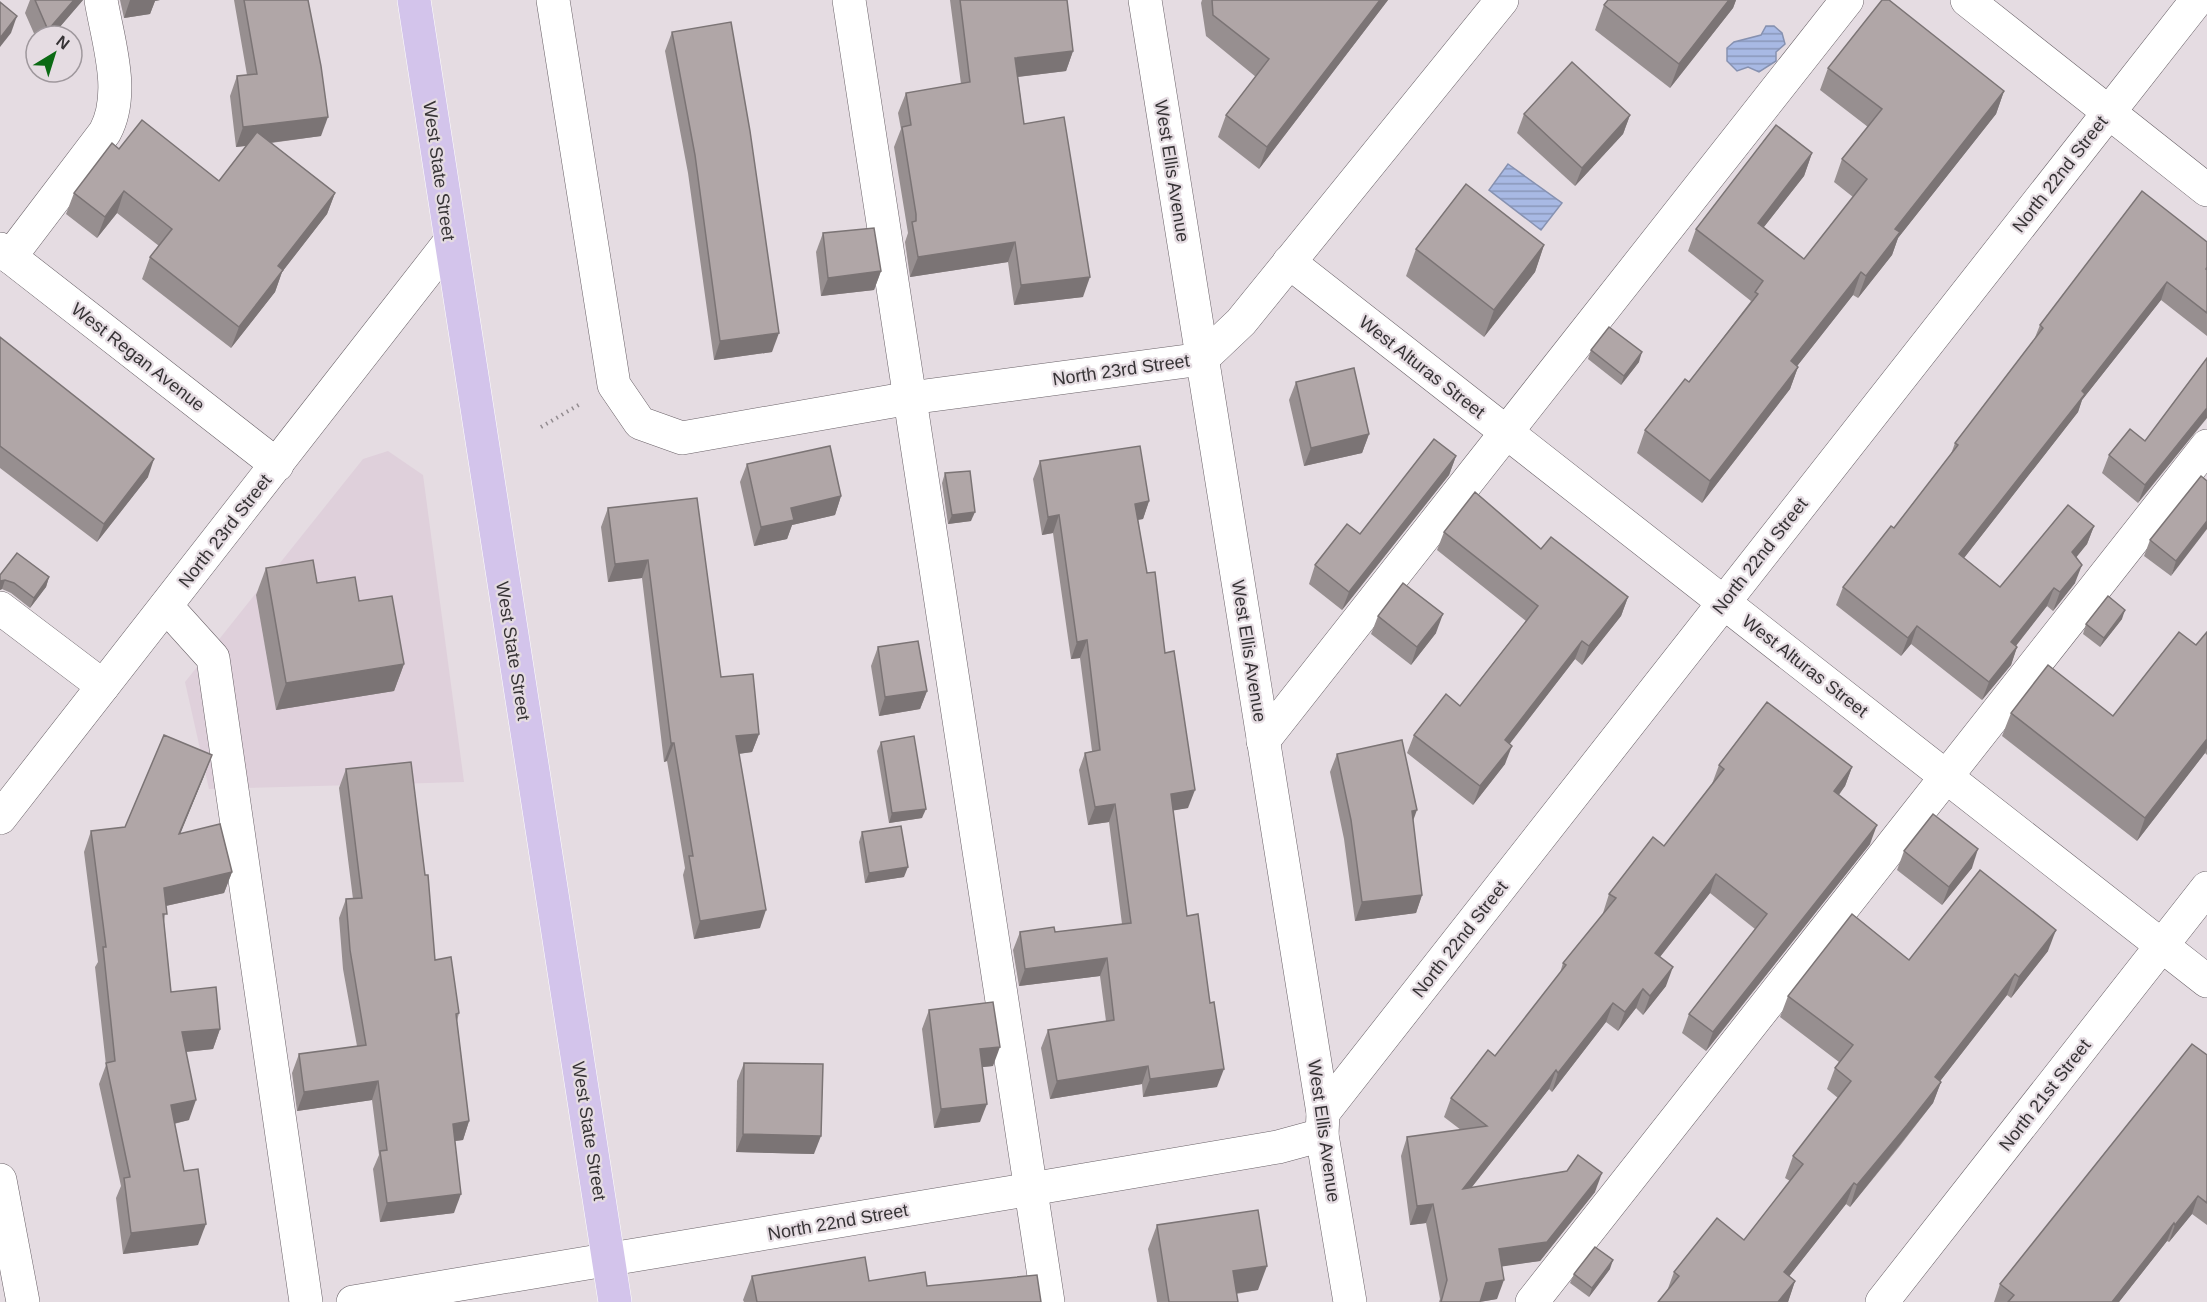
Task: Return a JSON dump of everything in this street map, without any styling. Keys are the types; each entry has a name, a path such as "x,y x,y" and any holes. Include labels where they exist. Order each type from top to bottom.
{"main road":[{"name":"West State Street","path":"414,0 449,243 615,1302"}],"street":[{"path":"5,253 105,132 113,118 114,81 101,0"},
{"name":"North 23rd Street","path":"553,0 614,385 633,412 682,438 910,398 1202,358 1241,322 1502,0"},
{"path":"849,0 1048,1302"},
{"name":"West Ellis Avenue","path":"1145,0 1350,1302"},
{"path":"1263,741 1846,0"},
{"path":"1967,0 2207,190"},
{"name":"North 22nd Street","path":"353,1302 609,1261 1278,1147 1322,1124 1724,603 2197,0"},
{"name":"North 23rd Street","path":"0,818 449,243"},
{"name":"West Regan Avenue","path":"5,253 277,465"},
{"name":"West Alturas Street","path":"1289,262 2207,981"},
{"path":"1532,1302 2207,446"},
{"path":"166,606 213,658 306,1302"},
{"path":"0,608 103,686"},
{"name":"North 21st Street","path":"1882,1302 2207,888"},
{"path":"0,1180 23,1302"}],"path":[{"path":"540,427 582,403 593,404"}],"shaded area":[{"path":"388,451 423,475 464,782 209,789 185,682 363,459"}],"water":[{"path":"1766,26 1774,26 1782,33 1785,44 1776,52 1776,61 1759,72 1748,67 1737,71 1727,61 1727,48 1734,42 1761,35"},
{"path":"1508,164 1562,203 1541,230 1489,190"}],"building":[{"path":"35,0 74,0 53,24 45,24"},
{"path":"244,0 308,0 328,117 243,127 237,76 257,74"},
{"path":"960,0 1067,0 1073,51 1015,58 1024,124 1064,117 1090,277 1021,285 1015,242 918,257 912,222 916,221 916,214 902,127 911,125 906,93 970,82"},
{"path":"1212,0 1380,0 1267,147 1226,115 1269,59 1213,15"},
{"path":"1608,0 1729,0 1679,64 1604,5"},
{"path":"1882,0 1889,0 2004,91 1895,229 1900,232 1866,276 1861,272 1791,361 1798,367 1710,481 1645,430 1685,379 1689,382 1758,294 1755,292 1763,281 1696,229 1776,125 1812,153 1758,223 1804,259 1867,179 1842,159 1882,109 1828,68"},
{"path":"0,2 17,16 0,38"},
{"path":"731,22 750,131 779,333 720,341 695,155 672,32"},
{"path":"1572,62 1630,115 1582,168 1524,114"},
{"path":"142,120 219,181 257,132 335,193 278,266 283,270 239,327 150,257 172,229 124,191 105,217 74,193 112,143 119,149"},
{"path":"1466,184 1544,245 1494,310 1416,249"},
{"path":"2142,191 2207,242 2207,313 2167,282 2082,391 2085,394 1959,554 2000,587 2068,505 2094,526 2072,552 2082,565 2060,592 2054,588 2011,642 2017,647 1989,682 1917,626 1908,638 1843,587 1891,526 1894,528 1958,445 1955,443 2043,328 2040,325"},
{"path":"874,228 881,271 828,278 823,233"},
{"path":"1609,327 1642,352 1624,376 1591,350"},
{"path":"0,337 154,459 104,524 0,446"},
{"path":"2207,358 2207,408 2145,485 2109,455 2130,429 2145,441"},
{"path":"1354,368 1369,434 1311,448 1296,382"},
{"path":"1434,439 1456,456 1349,592 1315,565 1347,524 1360,534"},
{"path":"830,446 841,496 791,508 794,520 761,527 747,464"},
{"path":"1140,446 1149,501 1135,504 1147,573 1155,572 1165,653 1174,651 1195,790 1171,794 1187,916 1198,914 1210,1003 1214,1002 1224,1069 1150,1079 1148,1066 1057,1081 1048,1030 1114,1020 1107,958 1025,969 1020,932 1054,927 1055,932 1131,923 1115,804 1095,807 1085,753 1100,750 1087,640 1077,642 1059,515 1048,517 1040,461"},
{"path":"970,471 975,512 952,515 945,473"},
{"path":"2201,476 2207,481 2207,521 2176,561 2150,540"},
{"path":"1475,492 1541,549 1551,537 1628,597 1589,646 1582,641 1505,740 1512,746 1480,786 1414,735 1446,694 1460,706 1538,606 1444,532"},
{"path":"697,498 721,677 753,674 759,734 736,736 766,910 700,921 689,856 693,856 674,743 671,743 648,560 615,564 608,508"},
{"path":"17,553 49,577 34,598 14,583 0,581 0,575"},
{"path":"313,560 317,583 355,577 359,601 392,596 404,664 286,683 266,568"},
{"path":"1403,583 1443,614 1417,647 1378,616"},
{"path":"2108,596 2125,610 2104,638 2086,624"},
{"path":"2179,632 2196,645 2207,632 2207,739 2145,818 2011,713 2048,665 2113,716"},
{"path":"918,641 927,691 885,697 878,647"},
{"path":"1767,702 1852,767 1834,791 1877,825 1713,1032 1689,1014 1767,914 1716,874 1655,953 1673,967 1650,996 1643,989 1625,1012 1613,1003 1558,1073 1556,1070 1463,1189 1567,1171 1578,1155 1602,1173 1547,1242 1499,1249 1504,1280 1486,1283 1480,1302 1441,1302 1447,1280 1433,1204 1417,1206 1407,1137 1487,1126 1451,1098 1488,1050 1495,1056 1566,965 1563,963 1616,898 1609,894 1653,837 1664,846 1724,769 1719,765"},
{"path":"164,735 212,755 179,834 220,824 232,872 164,888 167,914 163,914 171,992 216,987 220,1029 182,1032 196,1100 171,1105 184,1171 198,1169 206,1224 131,1233 124,1178 130,1177 106,1063 115,1061 103,947 106,947 91,831 125,827"},
{"path":"914,736 926,809 892,813 881,742"},
{"path":"1402,740 1417,810 1412,811 1422,895 1362,902 1351,820 1337,754"},
{"path":"411,762 425,875 428,875 435,960 451,957 459,1013 456,1014 469,1121 453,1124 461,1194 387,1203 380,1151 387,1150 378,1081 304,1092 299,1054 366,1045 350,950 346,899 362,898 346,769"},
{"path":"1933,814 1978,849 1949,887 1904,851"},
{"path":"901,826 908,867 869,873 862,832"},
{"path":"1980,870 2056,930 2019,977 2015,974 1935,1077 1941,1082 1907,1125 1857,1185 1854,1183 1784,1272 1795,1281 1778,1302 1658,1302 1679,1276 1674,1272 1717,1218 1744,1240 1803,1164 1793,1156 1851,1081 1835,1068 1853,1045 1788,996 1852,914 1909,960"},
{"path":"993,1002 1000,1047 980,1049 987,1104 941,1109 929,1010"},
{"path":"2192,1044 2207,1055 2207,1203 2198,1196 2112,1302 2008,1302 2014,1295 2000,1284"},
{"path":"744,1063 823,1064 821,1136 743,1134"},
{"path":"1258,1210 1267,1266 1233,1271 1238,1302 1169,1302 1157,1225"},
{"path":"1595,1247 1613,1260 1592,1288 1574,1274"},
{"path":"865,1257 869,1281 925,1272 927,1286 1037,1275 1041,1302 757,1302 752,1276"}]}
